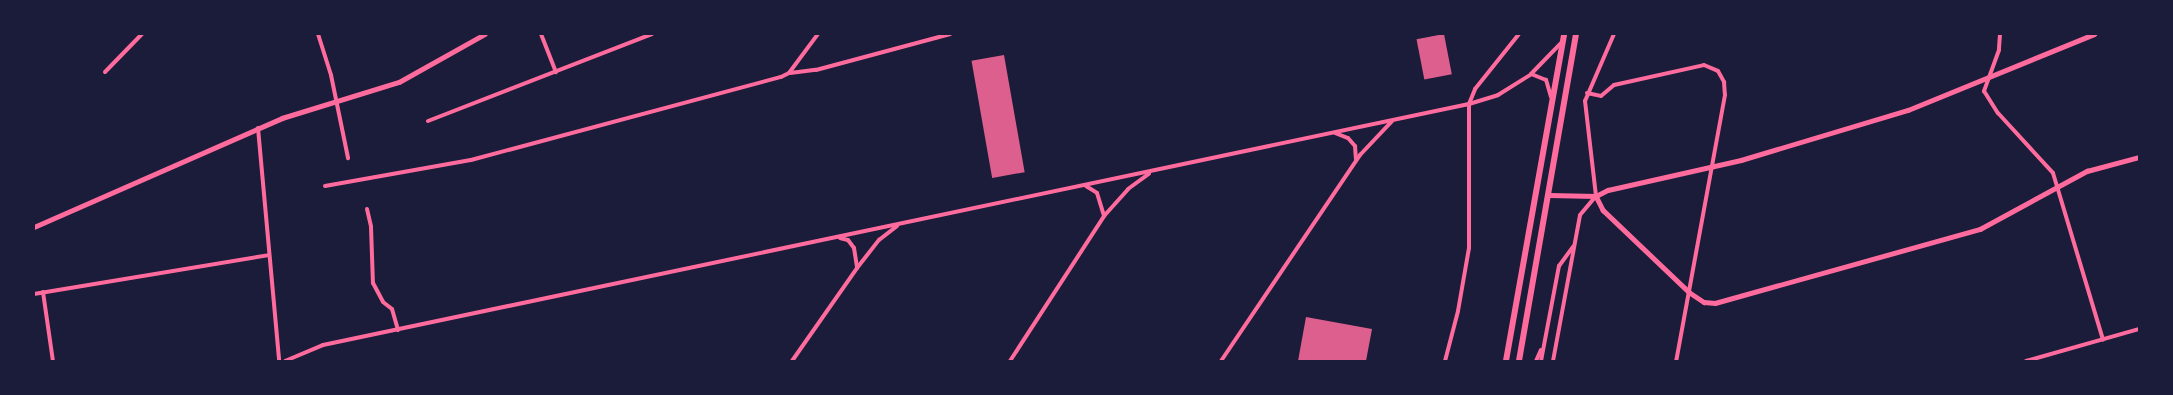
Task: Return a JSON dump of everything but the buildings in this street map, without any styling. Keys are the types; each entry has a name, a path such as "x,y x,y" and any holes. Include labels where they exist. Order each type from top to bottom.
{"main road":[{"path":"1506,361 1564,34"},
{"path":"1519,361 1576,34"}],"street":[{"path":"105,72 142,34"},
{"path":"318,34 336,101 348,158"},
{"path":"34,227 310,107 399,82 485,34"},
{"path":"541,34 556,72"},
{"path":"428,121 652,34"},
{"path":"789,73 818,34"},
{"path":"325,186 471,160 781,77 789,73 816,70 950,34"},
{"path":"1445,361 1469,248 1469,104 1476,89 1519,34"},
{"path":"1614,34 1602,67 1587,93 1585,110 1592,143 1596,196 1604,210 1688,292 1704,302 1729,300 1980,230 2058,186 2100,166 2139,157"},
{"path":"2000,34 1997,55 1986,80 1984,91 1987,99 2047,163 2058,186 2103,340"},
{"path":"1553,361 1580,215 1596,196 1608,190 1741,160 1908,110 1986,80 2094,34"},
{"path":"285,361 322,345 1469,104 1498,95 1531,74 1563,41"},
{"path":"1587,93 1601,96 1614,85 1704,65 1718,71 1724,82 1725,96 1710,166 1676,361"},
{"path":"1531,74 1546,80 1552,104"},
{"path":"1221,361 1356,160 1393,120"},
{"path":"258,128 279,361"},
{"path":"1335,132 1348,138 1355,146 1356,160"},
{"path":"1010,361 1104,216 1139,179 1155,171"},
{"path":"1086,185 1097,193 1104,216"},
{"path":"1549,195 1596,196"},
{"path":"367,209 371,227 373,283 383,302 392,310 398,330"},
{"path":"792,361 857,268 879,240 898,225"},
{"path":"837,238 848,240 854,248 857,268"},
{"path":"1541,361 1559,266 1573,247"},
{"path":"34,294 269,255"},
{"path":"43,292 53,361"},
{"path":"2026,361 2139,329"},
{"path":"1536,361 1544,344"}]}
